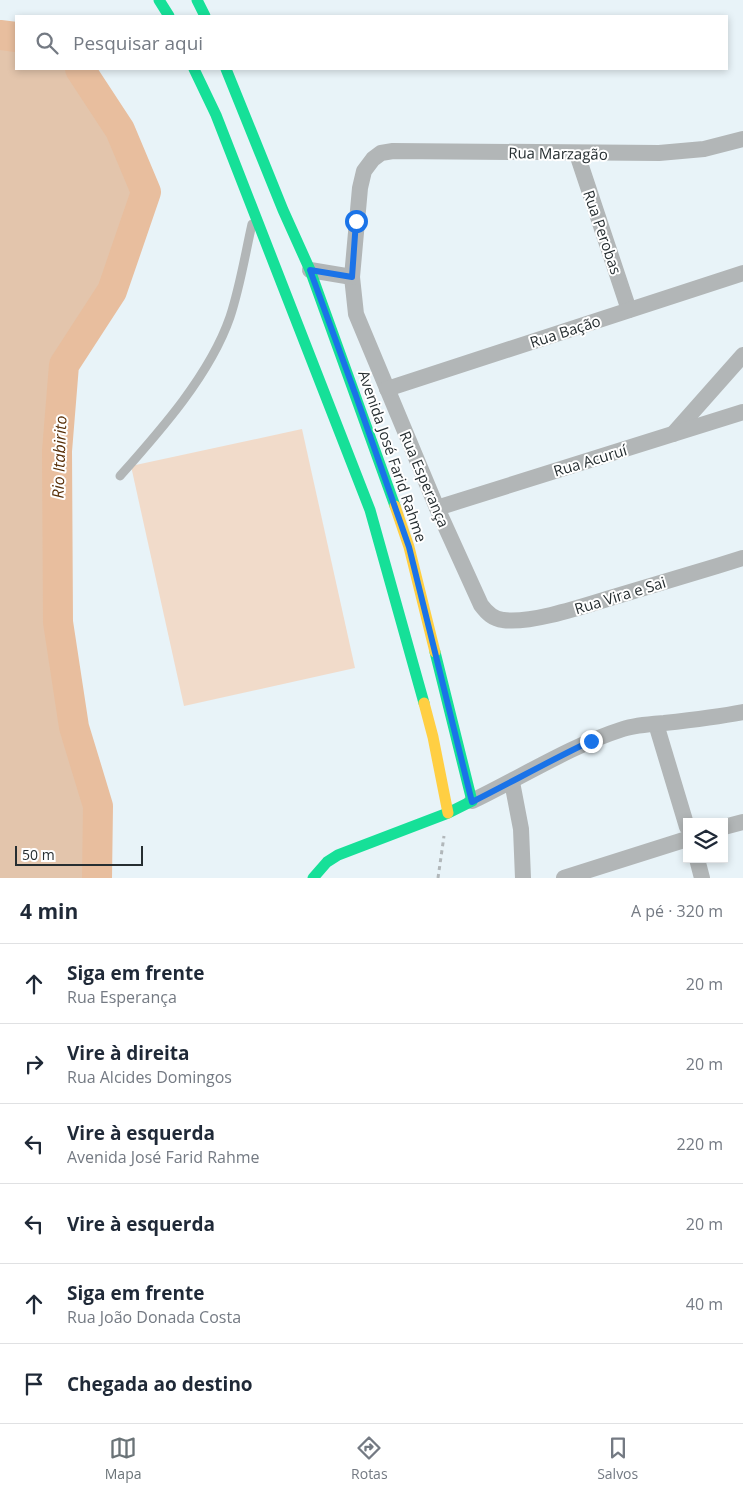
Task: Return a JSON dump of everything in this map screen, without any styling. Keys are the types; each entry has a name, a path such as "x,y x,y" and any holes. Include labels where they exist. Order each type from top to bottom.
{"street":[{"path":"159,0 168,15"},
{"path":"197,0 204,15"},
{"path":"194,70 216,115 370,510 433,737 448,813"},
{"name":"Avenida José Farid Rahme","path":"226,70 283,210 310,270 409,547 472,802"},
{"name":"Rua Marzagão","path":"373,159 381,153 393,151 577,154 681,152 704,149 743,139"},
{"name":"Rua Perobas","path":"577,154 629,310"},
{"name":"Rua Esperança","path":"373,159 364,171 360,188 352,277 356,314 437,508 481,606 495,618"},
{"path":"310,270 352,277"},
{"name":"Rua Bação","path":"387,389 743,273"},
{"path":"673,434 743,355"},
{"name":"Rua Acuruí","path":"437,508 743,412"},
{"name":"Rua Vira e Sai","path":"495,618 503,620 528,619 572,610 743,558"},
{"path":"314,878 327,862 338,855 448,813 591,741 625,728 743,712"},
{"path":"656,724 684,818"},
{"path":"512,782 521,829 523,878"},
{"path":"728,826 743,822"},
{"path":"564,878 683,840"},
{"path":"697,863 702,878"}],"lane":[{"path":"120,476 184,400 209,361 229,319 240,282 254,212"}],"path":[{"path":"438,878 448,813"}],"shaded area":[{"path":"0,35 15,37 15,70 81,70 120,130 146,192 112,291 64,365 57,451 58,622 74,727 98,806 97,878 0,878"},
{"path":"302,429 355,668 184,706 131,466"}],"waterway":[{"name":"Rio Itabirito","path":"0,35 15,37"},
{"name":"Rio Itabirito","path":"81,70 120,130 146,192 112,291 64,365 57,451 58,622 74,727 98,806 97,878"}],"traffic: fast":[{"path":"159,0 168,15"},
{"path":"197,0 204,15"},
{"path":"194,70 216,115 370,510 424,703"},
{"path":"226,70 283,210 310,270 395,506"},
{"path":"313,878 327,862 338,855 448,813 472,801 435,652"}],"traffic: slow":[{"path":"395,506 409,547 435,652"},
{"path":"424,703 433,737 448,813"}],"route":[{"path":"356,221 352,277 310,270 409,547 472,802 556,757 591,741"}]}
